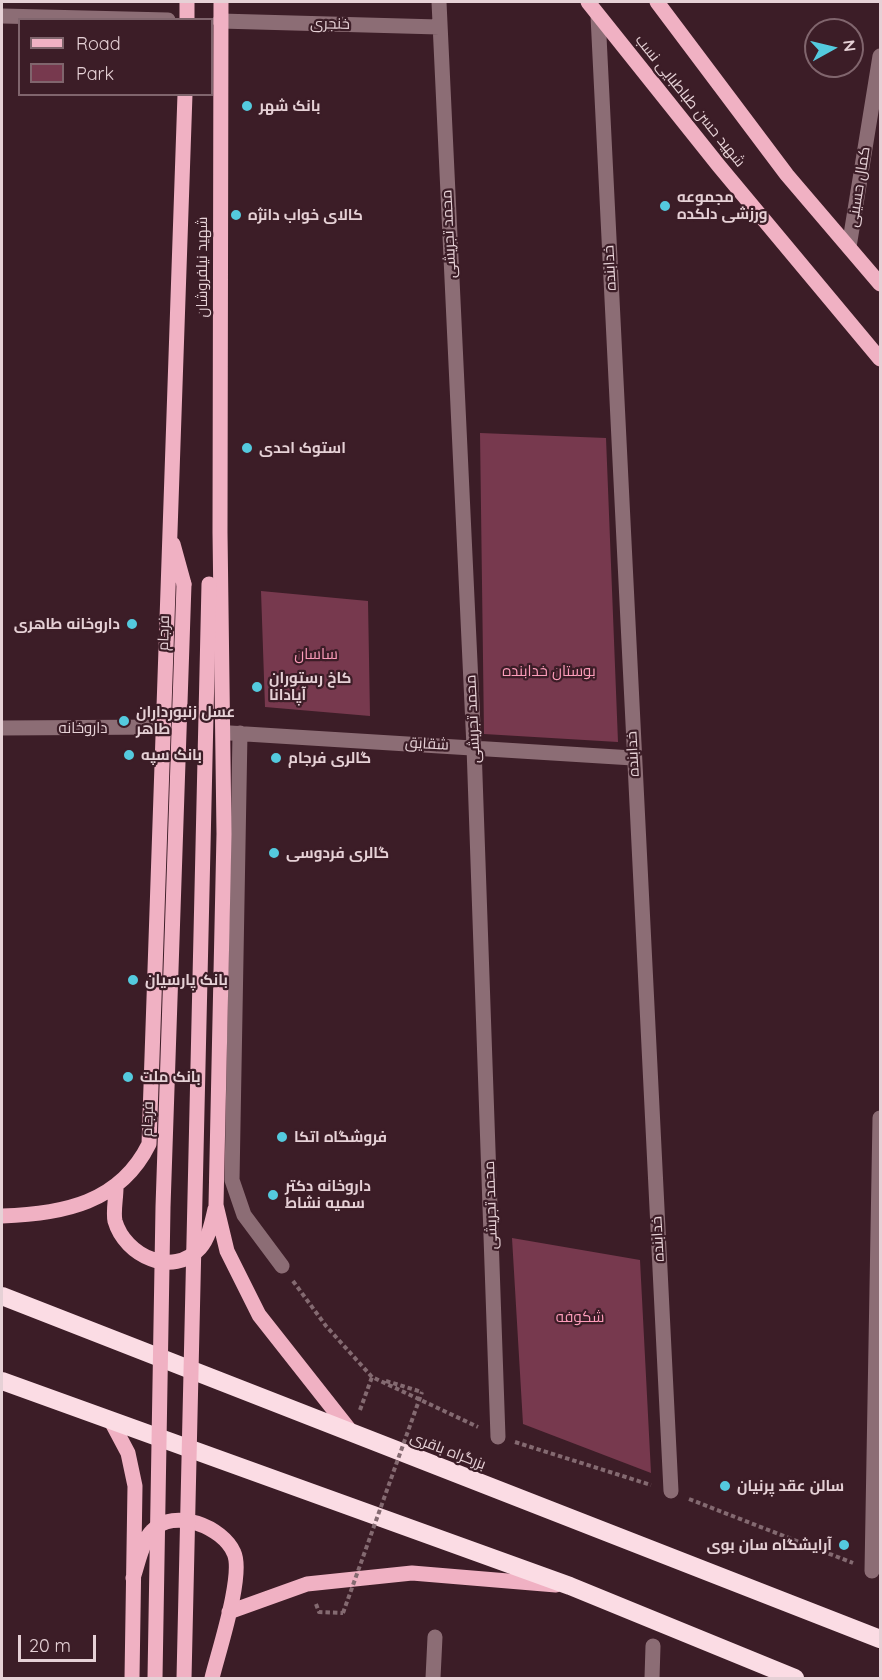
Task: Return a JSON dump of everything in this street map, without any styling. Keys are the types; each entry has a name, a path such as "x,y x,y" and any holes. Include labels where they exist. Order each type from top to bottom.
{"highway":[{"name":"بزرگراه باقری","path":"2,1296 880,1639"},
{"path":"2,1381 570,1586 795,1678"}],"main road":[{"path":"187,18 188,2"},
{"name":"شهید نیلفروشان","path":"220,2 220,532"},
{"name":"شهید حسن طباطبایی نسب","path":"588,2 880,359"},
{"name":"شهید حسن طباطبایی نسب","path":"657,2 787,176 880,284"},
{"name":"شهید نیلفروشان","path":"2,1216 34,1213 88,1202 116,1188 140,1163 149,1144 184,96"},
{"name":"فرجام","path":"155,1678 164,1206 184,584 169,526"},
{"path":"184,1678 209,584 220,532"},
{"path":"116,1188 115,1220 127,1241 143,1256 160,1263 183,1261 200,1248 210,1231 216,1205 224,834 220,532"},
{"path":"216,1205 227,1251 259,1316 352,1433"},
{"path":"111,1422 128,1453 135,1486 132,1678"},
{"path":"133,1578 152,1531 166,1522 198,1524 218,1533 235,1553 237,1579 212,1678"},
{"path":"229,1612 307,1584 412,1573 570,1586"}],"street":[{"name":"محمد تجریشی","path":"439,2 474,747 498,1437"},
{"path":"11,11 133,18"},
{"name":"خدابنده","path":"598,16 671,1491"},
{"name":"خنجری","path":"220,21 439,27"},
{"name":"کمال حسینی","path":"849,247 880,56"},
{"name":"داروخانه","path":"2,728 164,728"},
{"name":"شقایق","path":"221,733 633,758"},
{"path":"240,734 232,1180 244,1215 260,1241 282,1266"},
{"path":"872,1571 880,1118"},
{"path":"434,1678 435,1637"},
{"path":"652,1678 653,1646"}],"path":[{"path":"282,1266 326,1326 372,1377 498,1437"},
{"path":"352,1433 372,1377"},
{"path":"319,1612 343,1612 422,1392 372,1377"}],"green space":[{"name":"بوستان خدابنده","path":"480,433 606,438 618,742 484,734"},
{"name":"ساسان","path":"261,591 368,601 370,716 265,707"},
{"name":"شکوفه","path":"512,1238 640,1260 651,1473 523,1424"}],"place":[{"name":"بانک شهر","path":"247,106"},
{"name":"مجموعه ورزشی دلکده","path":"665,206"},
{"name":"کالای خواب دانژه","path":"236,215"},
{"name":"استوک احدی","path":"247,448"},
{"name":"داروخانه طاهری","path":"132,624"},
{"name":"کاخ رستوران آپادانا","path":"257,687"},
{"name":"عسل زنبورداران طاهر","path":"124,721"},
{"name":"بانک سپه","path":"129,755"},
{"name":"گالری فرجام","path":"276,758"},
{"name":"گالری فردوسی","path":"274,853"},
{"name":"بانک پارسیان","path":"133,980"},
{"name":"بانک ملت","path":"128,1077"},
{"name":"فروشگاه اتکا","path":"282,1137"},
{"name":"داروخانه دکتر سمیه نشاط","path":"273,1195"},
{"name":"سالن عقد پرنیان","path":"725,1486"},
{"name":"آرایشگاه سان بوی","path":"844,1545"}]}
